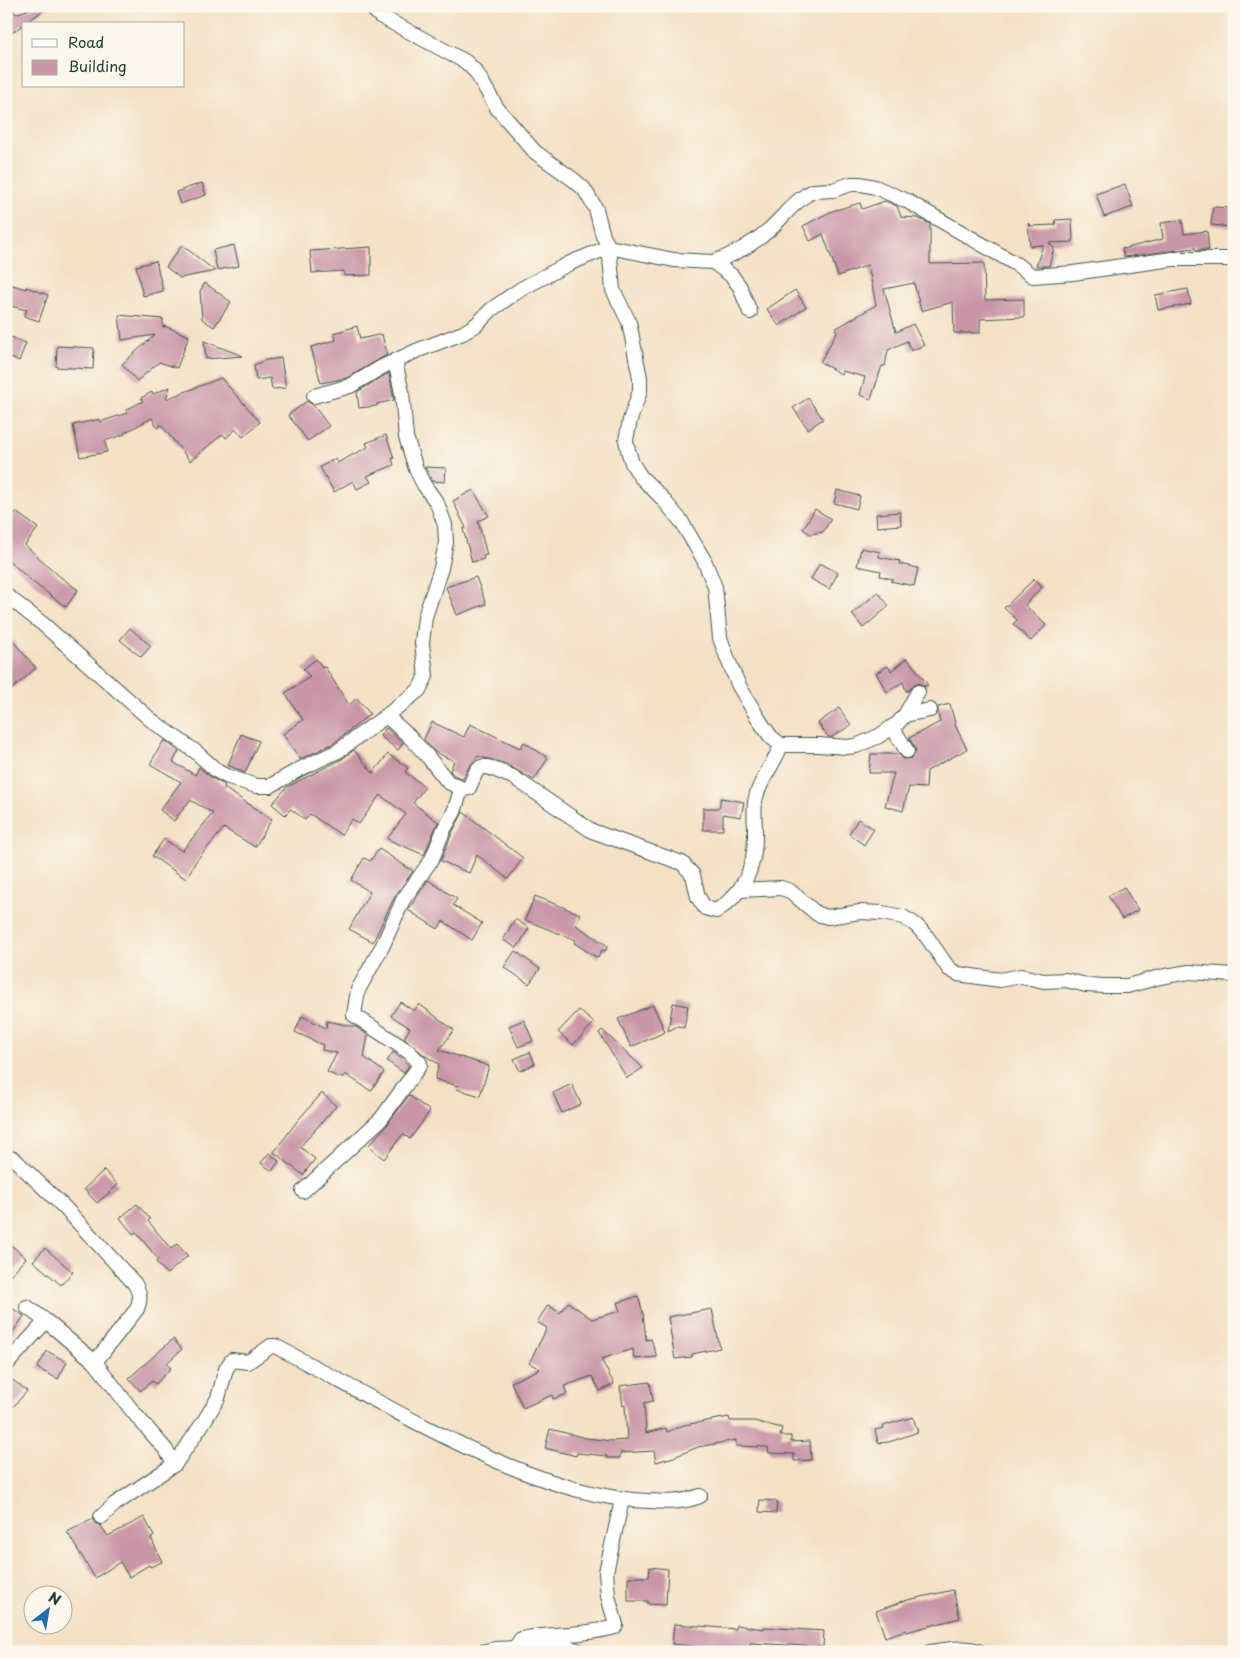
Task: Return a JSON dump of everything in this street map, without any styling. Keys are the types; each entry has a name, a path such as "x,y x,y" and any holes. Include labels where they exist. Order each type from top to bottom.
{"street":[{"path":"374,6 374,10 380,16 466,62 476,72 497,108 514,130 534,152 584,189 596,209 605,242 609,247 613,290 629,322 640,378 640,391 626,440 632,463 640,476 661,496 681,521 704,560 715,587 720,638 728,660 739,686 771,737 788,745 856,746 879,736 892,727 905,715 918,692"},
{"path":"314,396 350,386 416,351 463,333 476,325 492,309 521,289 568,264 609,247 674,260 713,262 730,256 753,242 770,229 806,194 813,191 833,190 856,184 875,187 907,201 1016,264 1033,276 1074,273 1172,259 1234,259"},
{"path":"713,262 732,276 740,287 750,312"},
{"path":"6,595 44,625 151,720 190,748 217,772 256,786 270,786 338,751 419,690 426,676 422,643 425,616 441,568 446,542 445,525 416,469 406,437 402,394 395,361"},
{"path":"905,715 930,710"},
{"path":"386,716 409,736 448,782 463,789 469,788 476,772 481,767 488,767 513,777 592,831 682,863 693,875 698,897 705,908 716,911 728,904 741,890 752,864 756,796 773,764 788,745"},
{"path":"892,727 907,751"},
{"path":"303,1191 382,1119 420,1065 409,1052 354,1015 355,1003 358,990 383,945 403,900 432,859 444,829 454,812 460,792 463,789"},
{"path":"741,890 781,888 790,891 818,914 828,917 860,912 882,913 903,917 916,925 927,937 949,969 958,974 1000,980 1022,976 1044,981 1066,980 1086,985 1104,986 1127,986 1160,977 1189,972 1234,975"},
{"path":"6,1157 14,1159 66,1209 135,1284 140,1294 137,1309 95,1362"},
{"path":"27,1307 95,1362 134,1413 166,1450 175,1464"},
{"path":"6,1365 46,1321"},
{"path":"101,1517 115,1504 175,1464 218,1398 229,1363 232,1360 248,1362 272,1346 276,1346 420,1426 539,1478 577,1490 622,1500 680,1502 700,1496"},
{"path":"515,1648 521,1639 598,1632 614,1628 616,1623 608,1596 606,1572 622,1500"},
{"path":"481,1652 515,1648 571,1648 582,1652"},
{"path":"930,1652 956,1649 980,1652"}],"building":[{"path":"6,6 10,6 16,14 37,6 48,7 27,22 22,22 22,26 6,37"},
{"path":"202,183 206,195 180,204 176,192"},
{"path":"1125,184 1133,207 1104,217 1096,194"},
{"path":"885,201 897,206 901,217 918,218 930,224 930,264 984,263 985,300 1024,299 1024,317 980,319 980,333 954,333 953,302 921,311 914,283 884,289 896,332 913,324 924,345 911,351 907,341 888,350 885,366 882,366 871,399 860,395 865,377 842,371 841,374 820,362 837,332 835,329 876,305 868,265 838,276 823,234 810,241 803,226 832,211 860,203 862,209"},
{"path":"1213,207 1233,208 1231,227 1211,225"},
{"path":"1072,219 1073,242 1049,243 1054,248 1049,266 1036,266 1043,245 1030,246 1028,223 1031,226 1056,225 1055,220"},
{"path":"1182,220 1184,234 1207,231 1209,250 1196,250 1195,248 1124,257 1122,249 1163,239 1161,223"},
{"path":"182,245 215,271 180,278 166,267"},
{"path":"234,245 239,266 217,270 213,250"},
{"path":"371,247 371,275 344,276 344,271 312,273 310,251"},
{"path":"156,261 163,291 143,296 136,266"},
{"path":"6,283 26,289 26,287 48,295 39,321 24,316 27,310 6,305"},
{"path":"205,283 231,302 214,327 202,319 200,291"},
{"path":"1188,289 1191,304 1158,310 1155,295"},
{"path":"795,290 806,307 779,326 767,309"},
{"path":"119,315 163,319 163,328 164,326 189,336 177,368 159,362 137,381 122,364 155,335 122,340"},
{"path":"357,326 360,339 382,334 387,355 347,378 321,383 311,347 336,340 334,333"},
{"path":"6,335 26,343 19,361 6,356"},
{"path":"204,341 243,356 206,359"},
{"path":"57,346 94,348 93,369 56,367"},
{"path":"281,358 286,388 272,389 270,378 256,380 254,365 266,360"},
{"path":"389,373 394,400 377,404 377,406 359,408 357,392"},
{"path":"221,378 260,422 243,437 236,429 226,438 223,434 190,461 161,425 157,428 152,418 125,434 105,441 107,452 80,457 73,425 100,419 100,422 127,413 126,410 143,401 141,398 152,392 153,394 170,387 166,399"},
{"path":"808,398 823,419 808,429 793,408"},
{"path":"307,401 313,405 329,426 308,441 288,415"},
{"path":"386,435 394,458 392,459 394,465 367,476 371,482 357,489 353,481 334,492 320,467 335,459 337,463 368,447 366,443"},
{"path":"425,467 446,468 445,482 432,481"},
{"path":"473,490 489,516 478,521 487,555 483,556 484,559 472,562 463,529 466,528 453,501"},
{"path":"837,490 860,496 857,509 834,503"},
{"path":"815,509 831,519 823,532 810,534 803,529"},
{"path":"16,512 38,528 25,545 58,575 78,590 66,607 34,583 6,558 6,524"},
{"path":"900,512 901,525 877,527 876,514"},
{"path":"861,548 880,552 879,557 900,561 899,564 918,568 914,586 890,581 893,579 880,576 881,571 857,566"},
{"path":"820,563 838,573 829,589 811,579"},
{"path":"476,577 486,604 457,615 446,587"},
{"path":"1034,579 1042,587 1025,605 1046,625 1031,641 1013,624 1017,620 1004,608"},
{"path":"878,592 889,606 863,628 852,614"},
{"path":"130,628 151,646 141,657 120,640"},
{"path":"6,633 36,668 12,689 6,682"},
{"path":"907,658 928,685 914,684 906,691 903,682 887,692 876,673 888,666 891,671"},
{"path":"316,659 323,668 325,667 349,705 357,698 370,714 334,743 300,759 283,734 303,720 285,693 310,677 303,669"},
{"path":"950,704 956,727 967,749 927,771 926,788 909,787 903,811 885,806 894,773 869,773 871,754 899,754 903,759 912,758 916,750 909,738 940,722 938,707"},
{"path":"839,708 851,725 832,737 828,737 818,723"},
{"path":"432,722 464,737 470,724 520,748 524,742 548,758 534,780 506,764 478,756 468,768 463,779 450,771 454,761 435,752 424,739"},
{"path":"386,728 403,743 398,750 380,736"},
{"path":"241,734 259,741 245,773 228,765"},
{"path":"164,740 179,751 173,762 195,775 199,767 213,779 225,785 224,788 272,819 255,847 224,828 196,861 186,879 152,856 164,839 182,851 213,813 190,800 174,821 160,810 181,782 150,764"},
{"path":"354,750 373,773 388,754 408,768 405,772 425,787 413,803 438,822 424,855 387,839 406,814 380,795 359,824 352,819 341,835 310,814 305,820 291,809 285,815 272,804 287,787 342,759"},
{"path":"721,798 744,802 741,817 723,814 723,830 703,830 703,808 719,808"},
{"path":"463,812 523,858 508,879 477,855 469,873 441,861"},
{"path":"858,819 874,829 864,845 849,834"},
{"path":"379,849 413,871 395,896 373,942 349,929 370,892 351,880 364,858 370,861"},
{"path":"428,880 457,899 453,905 482,923 472,940 443,921 438,929 408,910"},
{"path":"1124,887 1138,910 1122,919 1108,896"},
{"path":"535,896 580,914 576,925 608,946 605,951 602,950 598,958 574,943 576,940 525,920"},
{"path":"515,919 529,928 517,948 503,940"},
{"path":"515,951 540,969 529,984 504,967"},
{"path":"400,1002 414,1011 419,1004 454,1030 439,1050 489,1066 480,1096 457,1089 458,1086 435,1079 439,1064 424,1055 404,1038 410,1028 391,1016"},
{"path":"673,1003 688,1006 684,1028 678,1026 668,1031"},
{"path":"653,1005 665,1032 631,1047 618,1019"},
{"path":"579,1010 594,1023 573,1045 558,1032"},
{"path":"302,1016 326,1028 327,1021 356,1027 368,1035 364,1057 384,1072 371,1091 345,1074 343,1077 338,1077 327,1072 337,1053 322,1050 323,1045 295,1032"},
{"path":"524,1020 533,1041 518,1047 509,1026"},
{"path":"602,1030 643,1068 627,1078 599,1033"},
{"path":"393,1052 409,1065 404,1073 387,1061"},
{"path":"530,1052 535,1064 520,1071 514,1059"},
{"path":"572,1084 581,1104 562,1113 553,1093"},
{"path":"322,1093 336,1106 300,1147 315,1159 303,1175 274,1152 298,1120"},
{"path":"409,1095 430,1111 410,1139 403,1134 384,1159 368,1146 388,1124"},
{"path":"269,1153 279,1161 272,1171 261,1163"},
{"path":"104,1170 118,1185 97,1203 84,1189"},
{"path":"137,1204 171,1249 177,1244 188,1256 167,1274 156,1262 158,1259 136,1232 133,1234 120,1218"},
{"path":"6,1241 26,1258 6,1280"},
{"path":"45,1248 73,1272 61,1285 33,1261"},
{"path":"638,1296 643,1313 646,1340 651,1339 657,1357 634,1359 633,1349 601,1359 614,1384 600,1391 592,1376 564,1386 567,1394 553,1399 552,1395 523,1408 511,1382 540,1369 529,1363 547,1328 537,1322 548,1305 560,1313 568,1302 592,1319 620,1311 617,1303"},
{"path":"6,1304 24,1316 6,1342"},
{"path":"712,1309 720,1348 692,1354 692,1357 675,1359 668,1317"},
{"path":"173,1339 182,1349 166,1364 171,1368 156,1384 152,1381 140,1391 129,1378"},
{"path":"47,1351 67,1362 58,1379 37,1368"},
{"path":"6,1375 27,1391 6,1415"},
{"path":"650,1382 653,1401 644,1403 646,1433 666,1428 667,1432 684,1425 729,1417 730,1421 754,1421 782,1428 780,1436 791,1436 791,1442 810,1441 811,1460 794,1461 794,1454 769,1453 768,1447 736,1446 736,1440 698,1447 656,1462 654,1451 620,1453 620,1458 607,1458 607,1456 577,1453 576,1456 545,1448 550,1429 586,1438 611,1441 627,1440 625,1405 623,1406 620,1386"},
{"path":"913,1417 918,1432 889,1442 878,1443 875,1430"},
{"path":"760,1500 777,1501 776,1513 759,1512"},
{"path":"144,1517 154,1536 151,1538 162,1562 150,1567 149,1565 129,1577 120,1562 95,1578 67,1532 93,1519 108,1536"},
{"path":"650,1567 668,1569 666,1605 648,1604 648,1601 628,1601 628,1577 649,1577"},
{"path":"953,1590 960,1618 906,1632 906,1630 885,1637 876,1611 899,1602"},
{"path":"674,1624 736,1629 736,1625 764,1629 764,1627 824,1631 823,1647 750,1643 748,1652 672,1644"}]}
